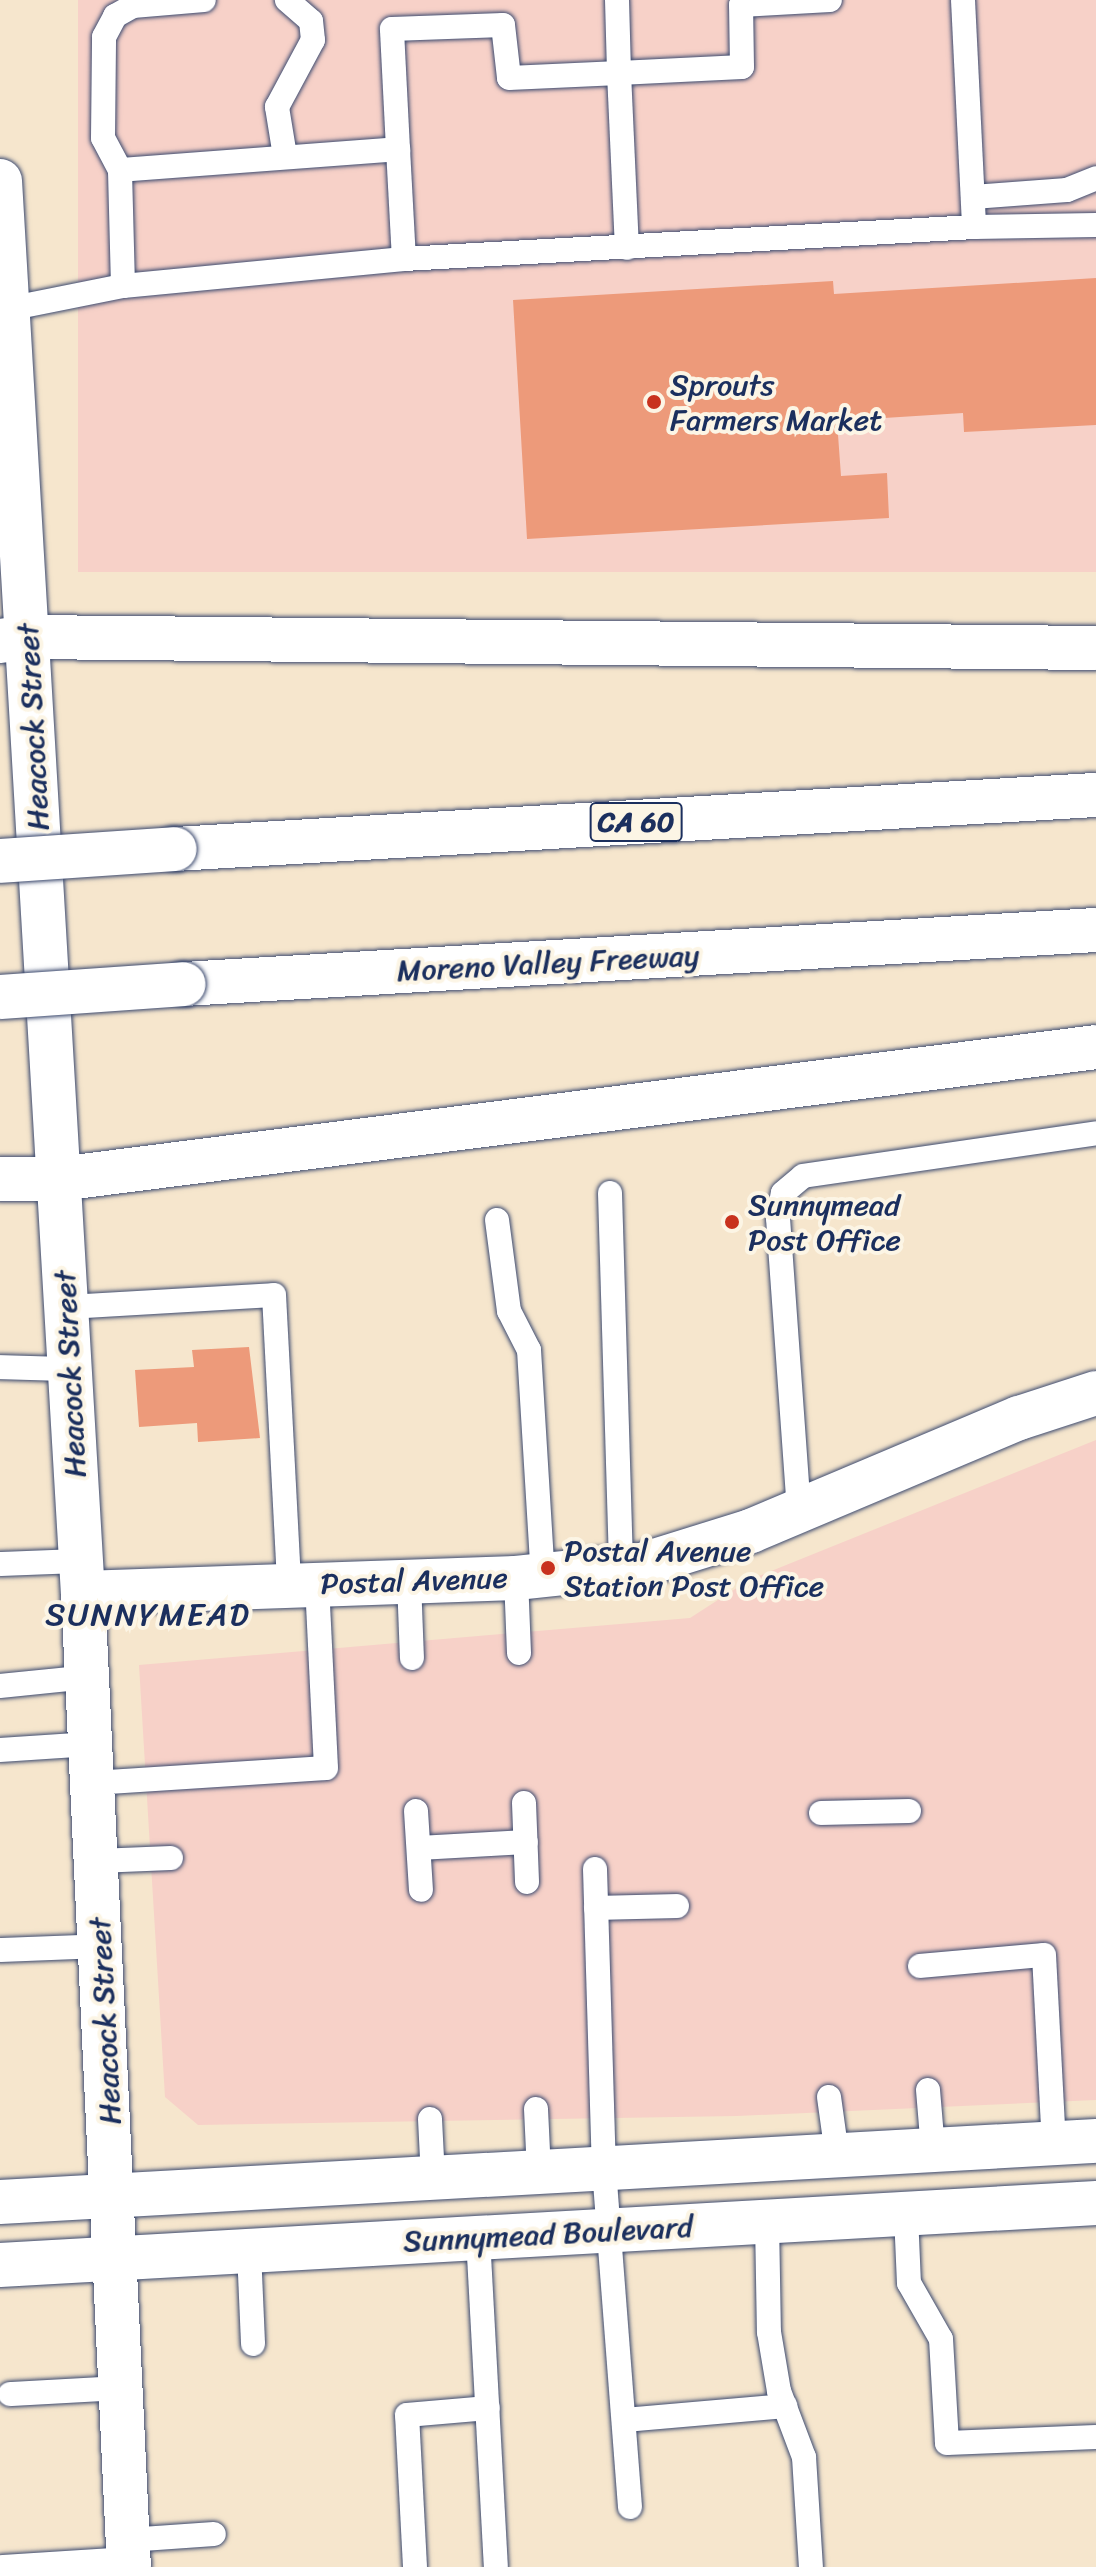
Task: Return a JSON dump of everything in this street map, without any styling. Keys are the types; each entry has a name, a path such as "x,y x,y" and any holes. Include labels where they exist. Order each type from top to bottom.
{"main road":[{"name":"Heacock Street","path":"0,181 14,639 67,1307 102,1946 129,2555"},
{"path":"14,639 1096,648"},
{"name":"CA 60","path":"0,861 1096,795"},
{"name":"Moreno Valley Freeway","path":"0,997 1096,930"},
{"path":"0,1179 59,1179 1096,1047"},
{"name":"Postal Avenue","path":"81,1577 303,1585 530,1577 621,1568 751,1531 1019,1418 1096,1393"},
{"name":"Sunnymead Boulevard","path":"0,2202 1075,2143"},
{"name":"Sunnymead Boulevard","path":"0,2265 1096,2203"}],"lane":[{"path":"123,286 120,170 103,138 104,37 115,16 133,6 204,0"},
{"path":"285,156 277,107 313,40 311,21 287,0"},
{"path":"617,0 627,248"},
{"path":"404,259 392,29 503,25 509,78 742,67 741,5 830,0"},
{"path":"968,0 974,227"},
{"path":"120,170 398,149"},
{"path":"973,197 1067,190 1096,178"},
{"path":"4,281 123,286 404,259 974,227 1096,225"},
{"path":"799,1511 778,1218 783,1193 803,1176 1096,1133"},
{"path":"610,1193 621,1568"},
{"path":"497,1220 509,1311 529,1350 530,1577 519,1653"},
{"path":"0,1750 92,1764 326,1768 303,1585 274,1295 67,1307"},
{"path":"0,1367 69,1369"},
{"path":"0,1564 81,1577"},
{"path":"409,1581 412,1658"},
{"path":"0,1686 88,1677"},
{"path":"524,1803 527,1882"},
{"path":"416,1811 421,1890"},
{"path":"821,1813 909,1811"},
{"path":"419,1848 526,1842"},
{"path":"97,1861 171,1858"},
{"path":"595,1869 604,2169 630,2507"},
{"path":"596,1908 677,1906"},
{"path":"0,1950 102,1946"},
{"path":"920,1966 1044,1955 1075,2143"},
{"path":"928,2090 933,2150"},
{"path":"829,2097 837,2155"},
{"path":"536,2109 539,2172"},
{"path":"430,2119 433,2179"},
{"path":"906,2215 909,2283 941,2339 947,2443 1096,2437"},
{"path":"767,2221 769,2332 785,2406 804,2457 811,2567"},
{"path":"478,2237 496,2567"},
{"path":"249,2251 253,2344"},
{"path":"10,2394 122,2388"},
{"path":"625,2420 785,2406"},
{"path":"415,2567 407,2415 488,2408"},
{"path":"3,2567 129,2555 214,2534"}],"shaded area":[{"path":"78,0 1096,0 1096,572 78,572"},
{"path":"1096,1440 1096,2100 737,2116 198,2125 165,2097 139,1665 690,1618 749,1580"}],"building":[{"path":"1096,278 1096,425 964,432 963,413 837,421 841,476 887,473 889,518 527,539 513,300 833,281 834,294"},
{"path":"249,1347 260,1438 198,1442 197,1423 139,1427 135,1370 194,1367 192,1350"}],"place":[{"name":"Sprouts Farmers Market","path":"654,402"},
{"name":"Sunnymead Post Office","path":"732,1222"},
{"name":"Postal Avenue Station Post Office","path":"548,1568"}],"district":[{"name":"SUNNYMEAD","path":"148,1615"}]}
